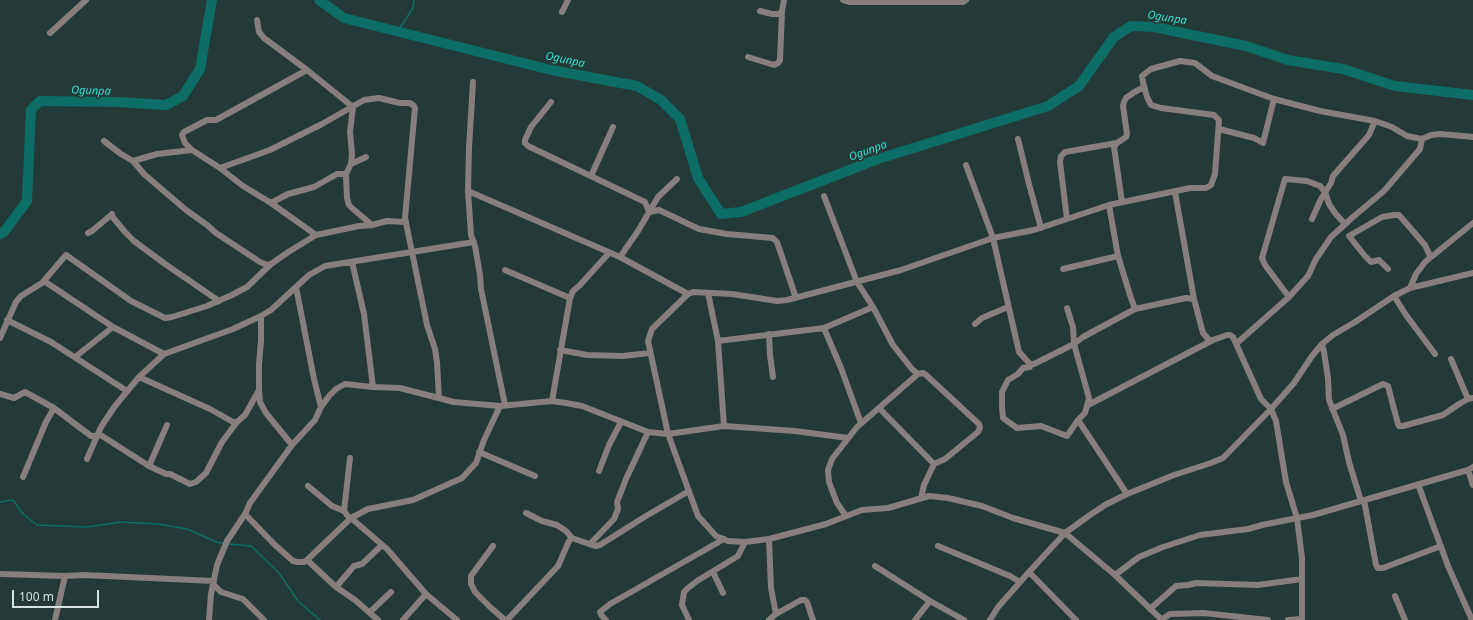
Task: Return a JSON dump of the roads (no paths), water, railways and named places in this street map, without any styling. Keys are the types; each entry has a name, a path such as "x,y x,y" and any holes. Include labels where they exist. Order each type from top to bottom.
{"street":[{"path":"50,33 86,0"},
{"path":"562,12 568,0"},
{"path":"748,57 774,65 780,60 782,11 784,0"},
{"path":"843,0 850,2 963,2 966,0"},
{"path":"760,11 778,15 782,11"},
{"path":"257,20 259,32 264,38 353,107"},
{"path":"1268,620 1203,613 1177,617 1170,614 1161,620 1115,575 1065,533 1013,518 982,506 948,498 929,496 888,508 862,510 826,524 769,539 745,542 728,541 716,536 698,516 668,434 648,341 652,329 688,294 698,292 732,294 777,301 796,298 901,270 993,238 1041,228 1109,205 1190,188 1206,188 1211,185 1215,174 1219,120 1214,115 1161,108 1151,105 1146,97 1142,76 1151,69 1180,61 1195,63 1212,76 1274,99 1320,111 1375,121 1392,127 1407,136 1422,139 1441,134 1473,137"},
{"path":"307,70 216,120 208,120 184,132 182,135 185,142 192,150 316,235"},
{"path":"245,514 275,545 294,561 304,562 351,519 368,508 414,500 462,478 476,463 479,452 503,406 481,289 474,242 471,236 468,191 473,82"},
{"path":"1067,219 1060,162 1061,156 1065,152 1117,143 1126,137 1128,134 1123,106 1124,102 1126,98 1134,92 1144,87"},
{"path":"220,168 270,150 364,100 379,98 400,103 410,103 415,108 409,167 406,222 427,326 435,349 439,398"},
{"path":"1219,129 1254,138 1263,144 1274,99"},
{"path":"551,102 531,127 525,143 528,146 645,202 649,212"},
{"path":"353,107 350,132 352,154 351,164 346,174 346,190 349,205 372,226"},
{"path":"1312,219 1331,183 1333,176 1369,135 1375,121"},
{"path":"591,176 614,127"},
{"path":"1237,343 1289,297 1308,276 1316,259 1331,237 1384,191 1397,177 1420,149 1422,139"},
{"path":"1018,140 1041,228"},
{"path":"104,141 133,161 144,174 216,233 260,262 267,265 271,264"},
{"path":"1117,143 1114,147 1122,202"},
{"path":"133,161 156,154 192,150"},
{"path":"351,164 366,158"},
{"path":"966,165 993,238 1019,352 1030,364"},
{"path":"271,203 288,194 314,187 337,174 346,174"},
{"path":"620,257 658,197 677,178"},
{"path":"1289,297 1265,265 1262,258 1285,179 1307,181 1320,186 1325,192 1329,204 1345,224"},
{"path":"468,191 620,257 688,294"},
{"path":"1175,192 1194,299 1203,334 1209,340 1213,340"},
{"path":"824,196 857,282 873,307 893,345 912,369 918,374"},
{"path":"1109,205 1118,256 1135,309"},
{"path":"649,212 659,210 700,229 727,234 773,238 776,242 796,298"},
{"path":"88,233 92,232 112,215 134,241 220,301"},
{"path":"1388,269 1379,260 1371,262 1349,236 1382,217 1399,215 1425,245 1430,256"},
{"path":"0,338 4,321 18,299 44,281 66,255 131,301 165,318 207,306 247,287 271,264 316,235 359,226 372,226 387,221 406,222"},
{"path":"1410,288 1416,274 1430,256 1473,223"},
{"path":"87,459 102,427 115,406 139,377 164,354 233,329 261,316 271,310 309,275 325,266 474,242"},
{"path":"552,401 570,298 573,291 609,253"},
{"path":"1063,269 1118,256"},
{"path":"352,262 364,314 373,387"},
{"path":"505,270 570,298"},
{"path":"990,620 998,607 1065,533 1105,505 1127,494 1211,464 1223,458 1272,409 1294,383 1312,356 1322,344 1333,335 1394,296 1410,288 1473,273"},
{"path":"44,281 113,327 164,354"},
{"path":"296,287 321,407"},
{"path":"708,293 718,341 724,426"},
{"path":"1394,296 1435,354"},
{"path":"1067,308 1073,327 1074,344 1089,398 1085,413 1067,436 1041,426 1017,428 1003,418 1002,392 1008,380 1018,374 1023,368 1030,367 1030,364 1034,364 1074,344 1083,337 1135,309 1186,298 1194,299"},
{"path":"718,341 824,328 873,307"},
{"path":"975,324 982,318 1008,307"},
{"path":"261,316 262,341 259,364 260,402 292,445"},
{"path":"4,321 45,339 128,391"},
{"path":"75,357 113,327"},
{"path":"824,328 862,423"},
{"path":"769,334 773,377"},
{"path":"1088,405 1213,340 1230,335 1234,337 1261,399 1272,409 1276,421 1286,482 1297,518 1302,558 1302,619 1288,620"},
{"path":"1322,344 1328,378 1329,400 1343,435 1349,462 1362,501 1376,565 1378,568 1383,568 1441,546"},
{"path":"560,350 587,355 623,356 650,353"},
{"path":"1332,410 1383,384 1388,386 1399,426 1443,415 1470,399 1451,359"},
{"path":"846,516 837,503 829,482 828,470 832,459 862,423 880,409 918,374 923,373 979,424 980,428 978,432 945,459 934,464 924,486 921,498"},
{"path":"139,377 210,409 233,422 237,422"},
{"path":"209,620 217,566 226,543 245,514 250,503 292,445 315,420 321,407 336,389 345,384 400,388 454,402 503,406 552,401 582,406 648,432 668,434 724,426 795,431 848,438"},
{"path":"99,434 149,466 190,484 194,484 206,473 222,442 244,415 259,390"},
{"path":"0,394 14,398 25,392 54,408 91,436 96,436 99,434"},
{"path":"253,401 260,402"},
{"path":"23,476 46,422 54,408"},
{"path":"880,409 934,464"},
{"path":"1078,420 1127,494"},
{"path":"599,471 621,422"},
{"path":"149,466 167,425"},
{"path":"590,544 614,519 618,509 617,502 648,432"},
{"path":"479,452 536,476"},
{"path":"344,511 350,458"},
{"path":"1115,575 1139,557 1162,547 1200,535 1248,529 1313,516 1471,468 1473,485"},
{"path":"1418,484 1448,566 1472,620"},
{"path":"308,486 332,506 344,511 351,519 382,545 426,594 457,620"},
{"path":"526,513 542,521 557,525 566,531 572,538 595,546 604,543 646,516 689,492"},
{"path":"493,546 471,576 471,584 475,592 490,608 506,620 558,566 569,541 572,538"},
{"path":"606,620 600,612 610,604 724,539"},
{"path":"769,539 771,588 776,614"},
{"path":"689,620 682,605 684,592 738,556 745,542"},
{"path":"336,587 354,566 362,564 382,545"},
{"path":"938,546 1020,582"},
{"path":"306,560 336,587 355,600 378,620"},
{"path":"875,566 930,601 964,620"},
{"path":"713,572 723,593"},
{"path":"1029,572 1076,620"},
{"path":"0,574 65,576 84,575 214,583 221,592 243,599 264,620"},
{"path":"54,620 65,576"},
{"path":"1150,609 1176,586 1196,583 1258,585 1302,579"},
{"path":"370,612 390,592"},
{"path":"403,620 426,594"},
{"path":"1395,596 1405,620"},
{"path":"769,620 776,614 801,600 808,602 813,620"},
{"path":"915,620 930,601"}],"waterway":[{"name":"Ogunpa","path":"0,234 4,232 27,201 31,110 40,101 118,102 166,105 183,96 200,69 212,0"},
{"name":"Ogunpa","path":"319,0 344,18 551,70 637,86 661,100 680,119 698,178 721,214 741,212 878,159 1048,106 1079,86 1114,37 1131,26 1154,27 1246,46 1288,60 1343,69 1395,86 1473,95"},
{"path":"398,31 413,8 414,0"},
{"path":"0,502 13,500 23,514 37,525 87,527 121,522 158,524 187,529 219,543 223,543"},
{"path":"229,544 251,546 279,573 298,601 320,620"}]}
